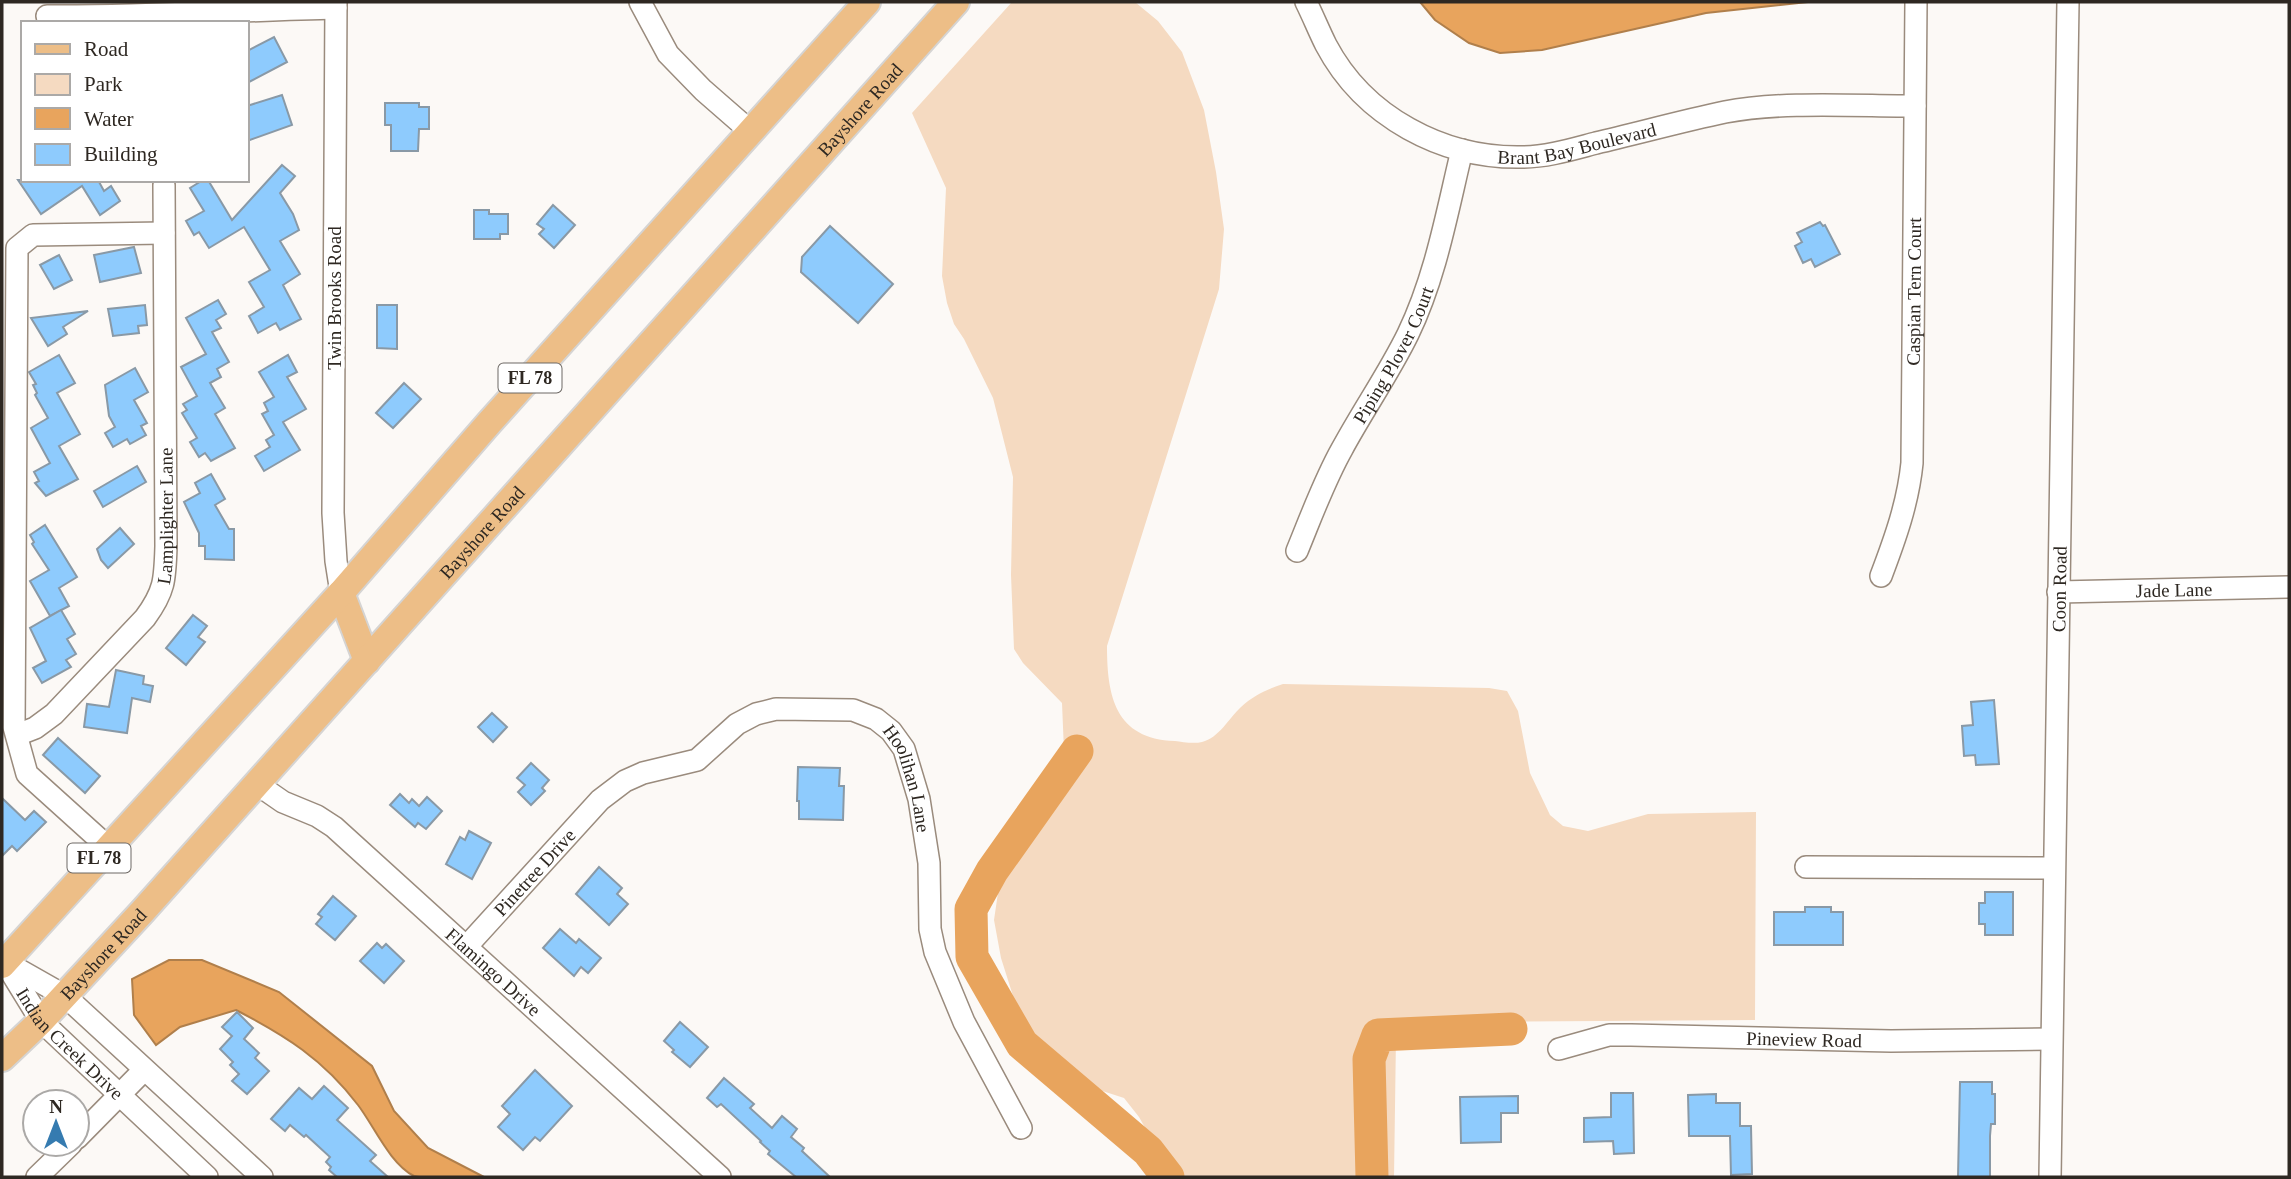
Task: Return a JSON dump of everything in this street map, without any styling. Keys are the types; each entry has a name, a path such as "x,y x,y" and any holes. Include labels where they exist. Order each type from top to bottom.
{"main road":[{"name":"FL 78","path":"3,963 341,593 489,423 867,2"},
{"name":"Bayshore Road","path":"2,1058 65,996 257,785 956,2"},
{"path":"341,593 367,660"}],"street":[{"path":"640,2 668,54 751,131"},
{"name":"Brant Bay Boulevard","path":"1306,2 1332,55 1384,114 1409,130 1462,150 1524,157 1559,152 1727,112 1814,106 1915,106"},
{"name":"Caspian Tern Court","path":"1881,576 1908,498 1912,463 1916,2"},
{"name":"Coon Road","path":"2050,1177 2068,2"},
{"path":"47,16 135,16 336,5"},
{"name":"Twin Brooks Road","path":"336,5 333,513 341,593"},
{"name":"Piping Plover Court","path":"1297,551 1328,475 1389,369 1420,306 1433,268 1462,150"},
{"name":"Lamplighter Lane","path":"17,735 35,728 54,714 145,618 157,601 164,581 164,185"},
{"path":"109,848 27,774 15,727 17,248 33,235 164,233"},
{"name":"Jade Lane","path":"2058,592 2289,587"},
{"name":"Hoolihan Lane","path":"600,800 625,781 643,773 696,760 737,724 755,714 776,709 853,710 876,719 891,731 904,749 919,799 929,863 930,929 935,952 964,1022 1021,1128"},
{"name":"Flamingo Drive","path":"257,785 283,802 317,816 334,827 720,1177"},
{"name":"Pinetree Drive","path":"467,946 600,800"},
{"path":"1806,867 2054,868"},
{"name":"Indian Creek Drive","path":"3,963 65,996 262,1177"},
{"name":"Indian Creek Drive","path":"3,963 41,1021 207,1177"},
{"name":"Pineview Road","path":"1559,1049 1609,1035 1891,1041 2051,1039"},
{"path":"91,1123 144,1070"},
{"path":"37,1177 57,1158"}],"green space":[{"path":"1012,2 1135,2 1158,21 1182,52 1204,110 1216,172 1224,229 1219,289 1107,646 1109,682 1118,712 1139,732 1155,738 1195,743 1214,736 1251,699 1283,684 1489,688 1507,691 1518,711 1530,773 1550,815 1563,826 1588,831 1648,814 1756,812 1755,1020 1406,1024 1396,1037 1394,1177 1173,1177 1139,1117 1124,1098 1081,1084 1052,1055 1019,1015 1001,958 994,920 999,886 1008,865 1062,799 1065,775 1062,703 1023,663 1014,649 1011,575 1013,477 993,398 954,324 947,303 942,276 946,188 912,113"}],"water":[{"path":"1420,2 1808,2 1706,13 1542,50 1500,53 1469,43 1435,20"},
{"path":"169,960 202,960 279,992 372,1066 394,1111 428,1148 484,1177 419,1177 405,1170 390,1154 358,1105 331,1074 287,1039 236,1010 180,1027 156,1045 134,1015 132,979"}],"building":[{"path":"274,37 287,62 248,82 248,50"},
{"path":"282,95 292,125 248,141 248,106"},
{"path":"385,103 419,103 419,107 429,107 429,129 419,129 418,151 391,151 391,125 385,125"},
{"path":"282,165 295,176 280,193 299,230 280,241 300,274 283,285 301,319 280,330 276,323 258,333 249,316 264,307 249,282 270,270 244,227 209,248 199,232 194,235 186,221 204,211 190,188 200,182 209,182 232,220"},
{"path":"18,180 99,182 104,191 111,186 120,201 100,215 82,186 41,214"},
{"path":"553,205 575,225 554,248 539,234 544,229 537,224"},
{"path":"474,210 489,210 489,214 508,214 508,234 500,234 500,239 474,239"},
{"path":"1820,222 1825,225 1840,254 1815,267 1811,259 1803,263 1795,246 1802,242 1797,233"},
{"path":"830,226 893,284 858,323 801,272 802,257"},
{"path":"134,247 141,273 100,282 94,255"},
{"path":"59,255 72,280 54,289 40,265"},
{"path":"218,300 226,314 216,320 221,328 212,332 229,362 217,369 221,377 210,383 225,408 215,414 235,448 211,461 205,453 199,457 190,442 197,438 182,413 187,410 183,404 197,396 181,367 206,354 186,318"},
{"path":"145,305 147,325 138,326 139,333 113,336 108,309"},
{"path":"377,305 397,305 397,349 377,348"},
{"path":"88,311 63,327 67,334 48,346 31,318"},
{"path":"59,355 75,383 57,393 80,434 59,446 78,479 46,496 35,483 39,481 34,472 50,463 31,428 48,418 35,395 37,393 33,385 36,384 29,372"},
{"path":"288,355 297,372 287,377 306,409 283,422 300,450 264,471 255,456 270,447 266,440 274,435 262,414 268,411 264,403 274,397 259,372"},
{"path":"135,368 148,392 134,400 147,423 141,426 146,435 130,444 127,439 113,447 105,433 115,427 109,416 105,385"},
{"path":"404,383 421,399 393,428 376,413"},
{"path":"137,466 146,482 103,507 94,491"},
{"path":"211,474 225,499 215,505 229,529 234,529 234,560 205,559 205,546 199,546 199,533 184,502 200,493 195,483"},
{"path":"45,525 77,577 59,588 69,606 50,616 30,581 49,570 32,544 34,542 30,535"},
{"path":"120,528 134,544 108,568 97,549"},
{"path":"61,610 75,634 67,639 76,654 66,660 71,667 42,683 33,668 46,661 30,628"},
{"path":"193,615 207,626 198,637 205,642 186,665 166,648"},
{"path":"116,670 144,676 143,684 153,686 150,702 132,698 127,733 84,727 87,704 109,707"},
{"path":"1994,700 1999,764 1976,765 1975,755 1964,756 1962,726 1973,725 1971,702"},
{"path":"492,713 507,727 493,742 478,727"},
{"path":"58,738 100,776 85,793 43,755"},
{"path":"531,763 549,780 542,788 545,791 531,805 518,792 525,785 517,778"},
{"path":"798,767 840,768 839,786 844,786 843,820 799,819"},
{"path":"400,794 409,803 412,799 419,806 427,797 442,811 426,829 418,823 415,827 390,805"},
{"path":"2,798 25,820 34,811 46,822 17,851 12,846 2,856"},
{"path":"469,831 491,843 472,879 446,864 460,837 465,840"},
{"path":"599,867 622,888 617,894 628,904 609,925 576,894"},
{"path":"1985,892 2013,892 2013,935 1985,935 1985,924 1979,924 1979,903 1985,903"},
{"path":"333,896 356,916 335,940 316,924 322,917 318,914"},
{"path":"1805,907 1831,907 1831,912 1843,912 1843,945 1774,945 1774,912 1805,912"},
{"path":"560,929 576,943 579,939 601,958 588,973 581,967 574,976 543,948"},
{"path":"377,943 382,948 386,944 404,961 384,983 360,961"},
{"path":"237,1012 253,1028 244,1039 259,1053 255,1058 269,1071 247,1094 232,1081 239,1074 230,1065 233,1062 220,1049 232,1036 222,1027"},
{"path":"680,1022 708,1047 690,1067 672,1052 674,1050 664,1041"},
{"path":"535,1070 572,1106 540,1141 535,1137 523,1150 498,1127 510,1114 502,1106"},
{"path":"724,1078 754,1104 750,1108 772,1128 782,1116 797,1129 791,1137 830,1177 796,1177 768,1154 770,1151 761,1141 721,1104 717,1107 707,1098"},
{"path":"1960,1082 1992,1082 1992,1094 1995,1094 1995,1124 1991,1124 1990,1177 1958,1177"},
{"path":"324,1086 348,1108 337,1120 376,1155 370,1161 388,1177 337,1177 329,1170 331,1167 326,1162 330,1157 306,1135 304,1137 290,1125 285,1131 271,1119 299,1088 312,1099"},
{"path":"1611,1093 1633,1093 1634,1153 1614,1154 1613,1141 1584,1142 1584,1118 1611,1117"},
{"path":"1716,1094 1716,1103 1740,1103 1740,1126 1751,1126 1752,1174 1731,1175 1730,1136 1689,1136 1688,1095"},
{"path":"1518,1096 1518,1113 1501,1113 1501,1142 1461,1143 1460,1097"}],"waterway":[{"path":"1077,751 992,871 971,909 972,957 1022,1044 1148,1151 1168,1177"},
{"path":"1372,1177 1369,1059 1378,1035 1511,1029"}]}
